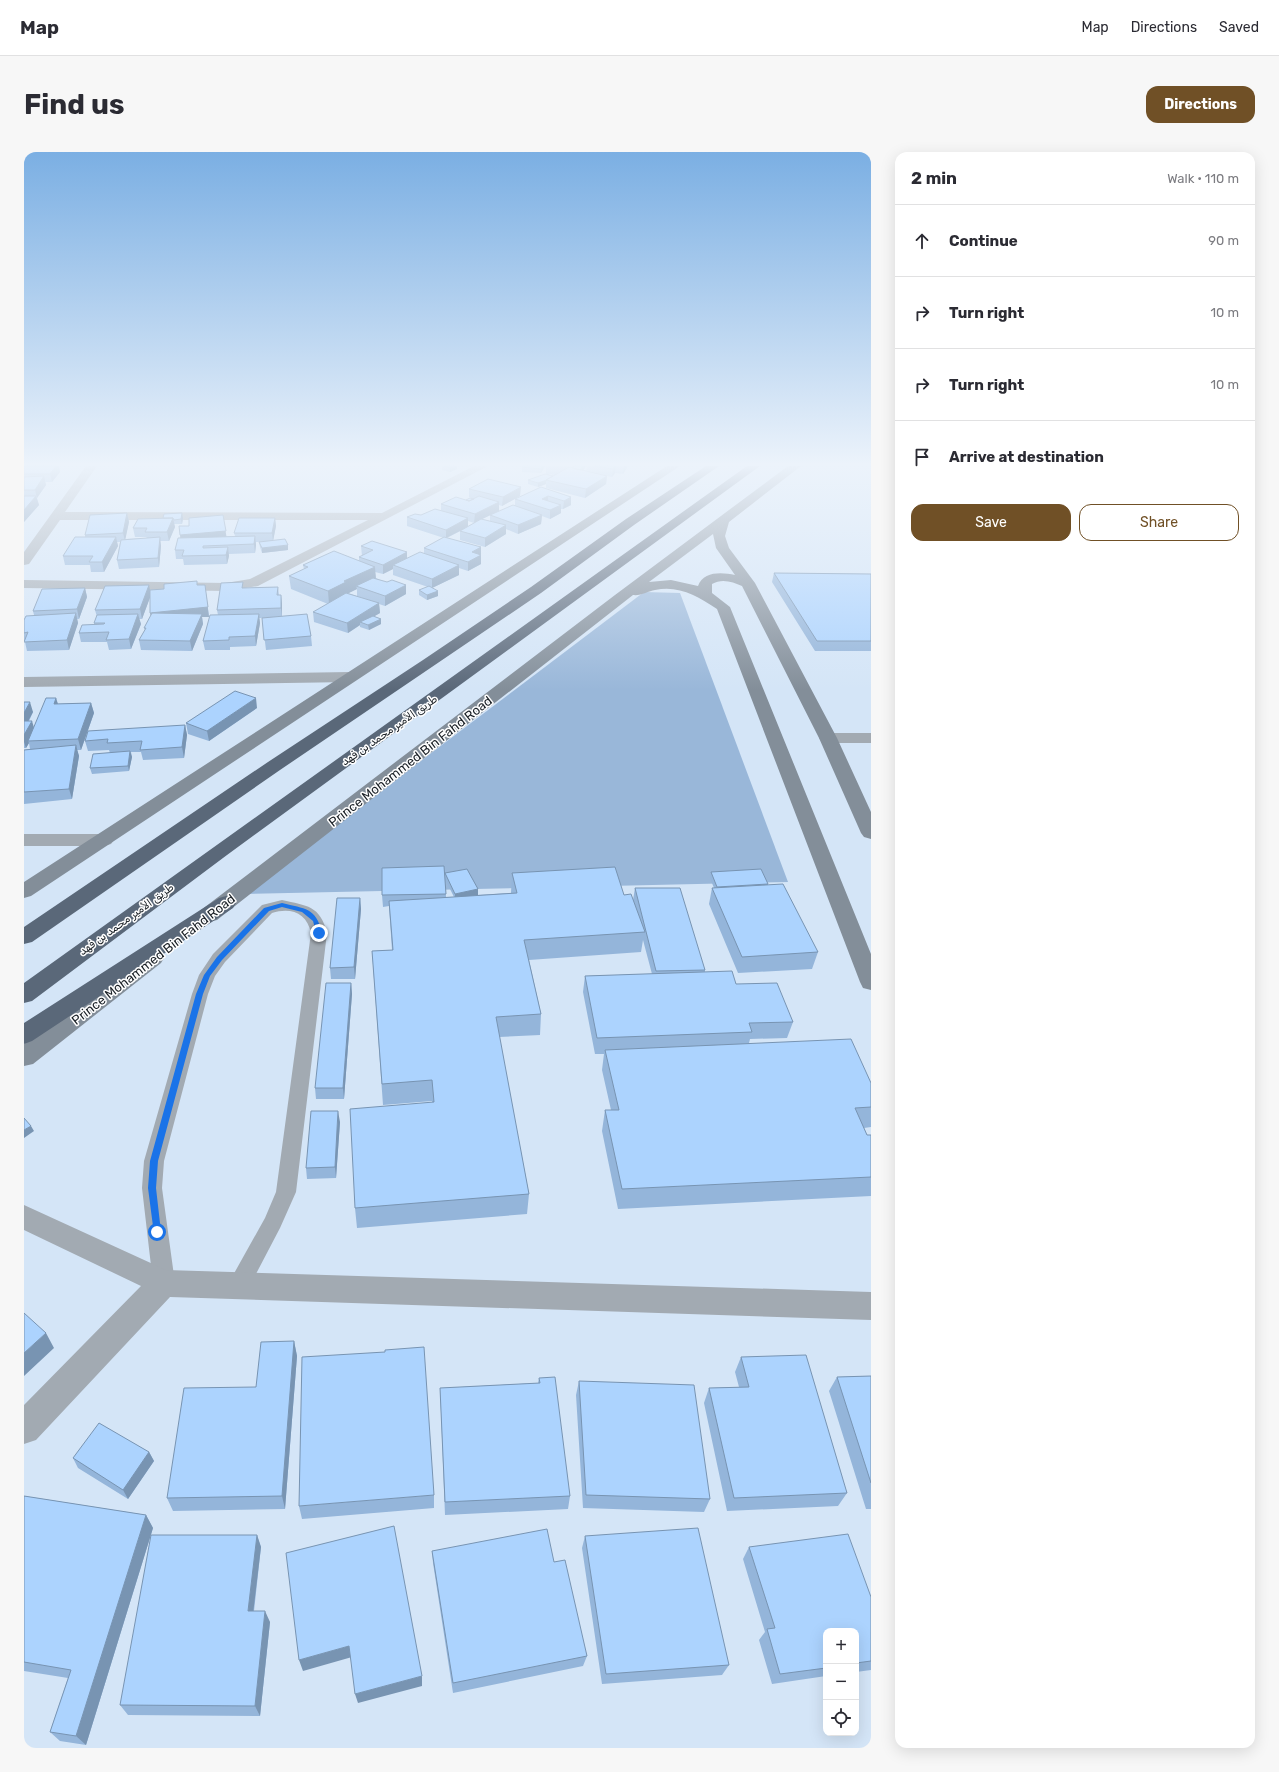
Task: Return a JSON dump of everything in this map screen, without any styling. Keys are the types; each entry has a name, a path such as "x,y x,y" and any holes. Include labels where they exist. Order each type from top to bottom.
{"highway":[{"path":"24,937 267,770 536,590 604,540"},
{"name":"طريق الأمير محمد بن فهد","path":"24,995 233,842 652,540"},
{"path":"24,1035 226,902"}],"main road":[{"path":"24,891 104,840 554,540"},
{"name":"Prince Mohammed Bin Fahd Road","path":"24,1057 696,540"},
{"path":"720,540 722,548 748,583 828,738 871,833"},
{"path":"705,593 705,585 708,581 715,578 736,578 748,583"},
{"path":"620,598 648,587 666,584 687,586 705,593 723,606 871,982"}],"street":[{"path":"24,561 39,540"},
{"path":"24,584 226,587 253,583 337,540"},
{"path":"24,682 350,677"},
{"path":"828,738 871,738"},
{"path":"24,840 104,840"},
{"path":"24,1217 164,1283 871,1306"},
{"path":"24,1428 164,1283"}],"lane":[{"path":"164,1283 152,1188 154,1161 200,994 207,975 219,958 267,909 282,905 304,910 316,920 319,933 286,1192 273,1222 238,1286"}],"shaded area":[{"path":"644,592 680,593 788,882 245,894"}],"building":[{"path":"73,540 114,540 102,562 89,562 93,556 63,556"},
{"path":"121,540 160,540 158,558 117,560"},
{"path":"177,540 254,540 254,544 203,546 203,548 228,547 226,555 182,556 184,550 175,550"},
{"path":"286,540 288,545 262,548 259,542"},
{"path":"438,540 457,540 481,547 472,552 481,555 468,562 424,548"},
{"path":"372,541 407,552 383,565 359,557 373,550 361,546"},
{"path":"334,551 375,567 344,581 346,582 328,591 289,576 308,567 303,565"},
{"path":"420,552 459,565 432,579 393,565"},
{"path":"774,573 871,574 871,641 817,641"},
{"path":"373,578 387,582 392,580 406,585 385,596 356,586"},
{"path":"197,581 197,585 205,585 208,607 150,613 150,590 164,589 164,584"},
{"path":"243,582 242,588 278,587 277,595 281,595 281,608 217,610 221,583"},
{"path":"149,585 140,609 95,610 105,586"},
{"path":"429,586 438,591 427,595 419,590"},
{"path":"85,588 77,609 33,611 42,589"},
{"path":"346,593 379,603 347,623 313,612"},
{"path":"76,613 67,640 24,642 28,632 24,633 24,620 26,616"},
{"path":"152,613 202,614 190,641 139,640"},
{"path":"138,614 129,639 106,640 109,632 79,633 82,625 105,623 94,623 97,615"},
{"path":"259,614 255,636 229,637 229,640 203,641 210,615"},
{"path":"307,614 311,636 264,640 262,618"},
{"path":"373,616 381,619 368,625 360,622"},
{"path":"235,691 256,698 207,731 186,723"},
{"path":"46,698 56,698 54,704 91,703 78,739 28,741"},
{"path":"24,702 30,702 24,713"},
{"path":"24,721 32,721 24,735"},
{"path":"185,725 182,747 140,750 142,741 107,743 108,739 85,741 88,731"},
{"path":"76,745 69,789 24,792 24,750"},
{"path":"130,751 128,766 90,768 93,754"},
{"path":"444,866 446,894 382,895 382,868"},
{"path":"615,867 624,895 631,894 645,932 524,940 541,1014 496,1017 529,1194 355,1208 350,1109 434,1102 432,1080 382,1084 372,951 393,950 389,901 517,893 512,873"},
{"path":"467,869 478,889 455,894 445,873"},
{"path":"761,869 768,884 717,887 711,872"},
{"path":"783,884 818,952 742,957 712,888"},
{"path":"635,888 680,888 705,970 656,971"},
{"path":"337,898 360,898 354,967 330,968"},
{"path":"732,971 736,984 777,983 793,1022 749,1023 752,1032 597,1038 585,976"},
{"path":"326,983 351,983 343,1088 315,1088"},
{"path":"851,1039 871,1083 871,1107 855,1108 867,1135 871,1135 871,1177 622,1189 605,1110 619,1110 605,1050"},
{"path":"311,1111 338,1111 335,1167 306,1168"},
{"path":"24,1118 31,1126 24,1130"},
{"path":"24,1313 46,1333 24,1353"},
{"path":"294,1341 282,1496 167,1498 184,1388 256,1387 261,1342"},
{"path":"424,1347 434,1495 299,1506 302,1357 385,1352 385,1350"},
{"path":"806,1355 847,1493 734,1498 709,1388 749,1387 741,1357"},
{"path":"871,1376 871,1483 837,1377"},
{"path":"555,1377 570,1496 445,1502 440,1388 540,1383 539,1378"},
{"path":"579,1381 694,1385 710,1499 586,1495"},
{"path":"99,1423 149,1452 123,1490 73,1458"},
{"path":"24,1496 146,1515 76,1736 50,1732 71,1670 24,1662"},
{"path":"394,1526 422,1676 355,1694 349,1646 299,1660 286,1553"},
{"path":"698,1528 729,1665 606,1674 585,1536"},
{"path":"547,1529 554,1562 565,1560 587,1656 453,1683 432,1551"},
{"path":"848,1534 871,1597 871,1661 859,1663 859,1628 823,1628 823,1668 780,1674 767,1629 775,1628 749,1547"},
{"path":"151,1535 257,1535 248,1611 265,1611 255,1706 120,1705"}],"route":[{"path":"157,1232 152,1188 154,1161 200,994 207,975 219,958 267,909 282,905 304,910 316,920 319,933"}]}
